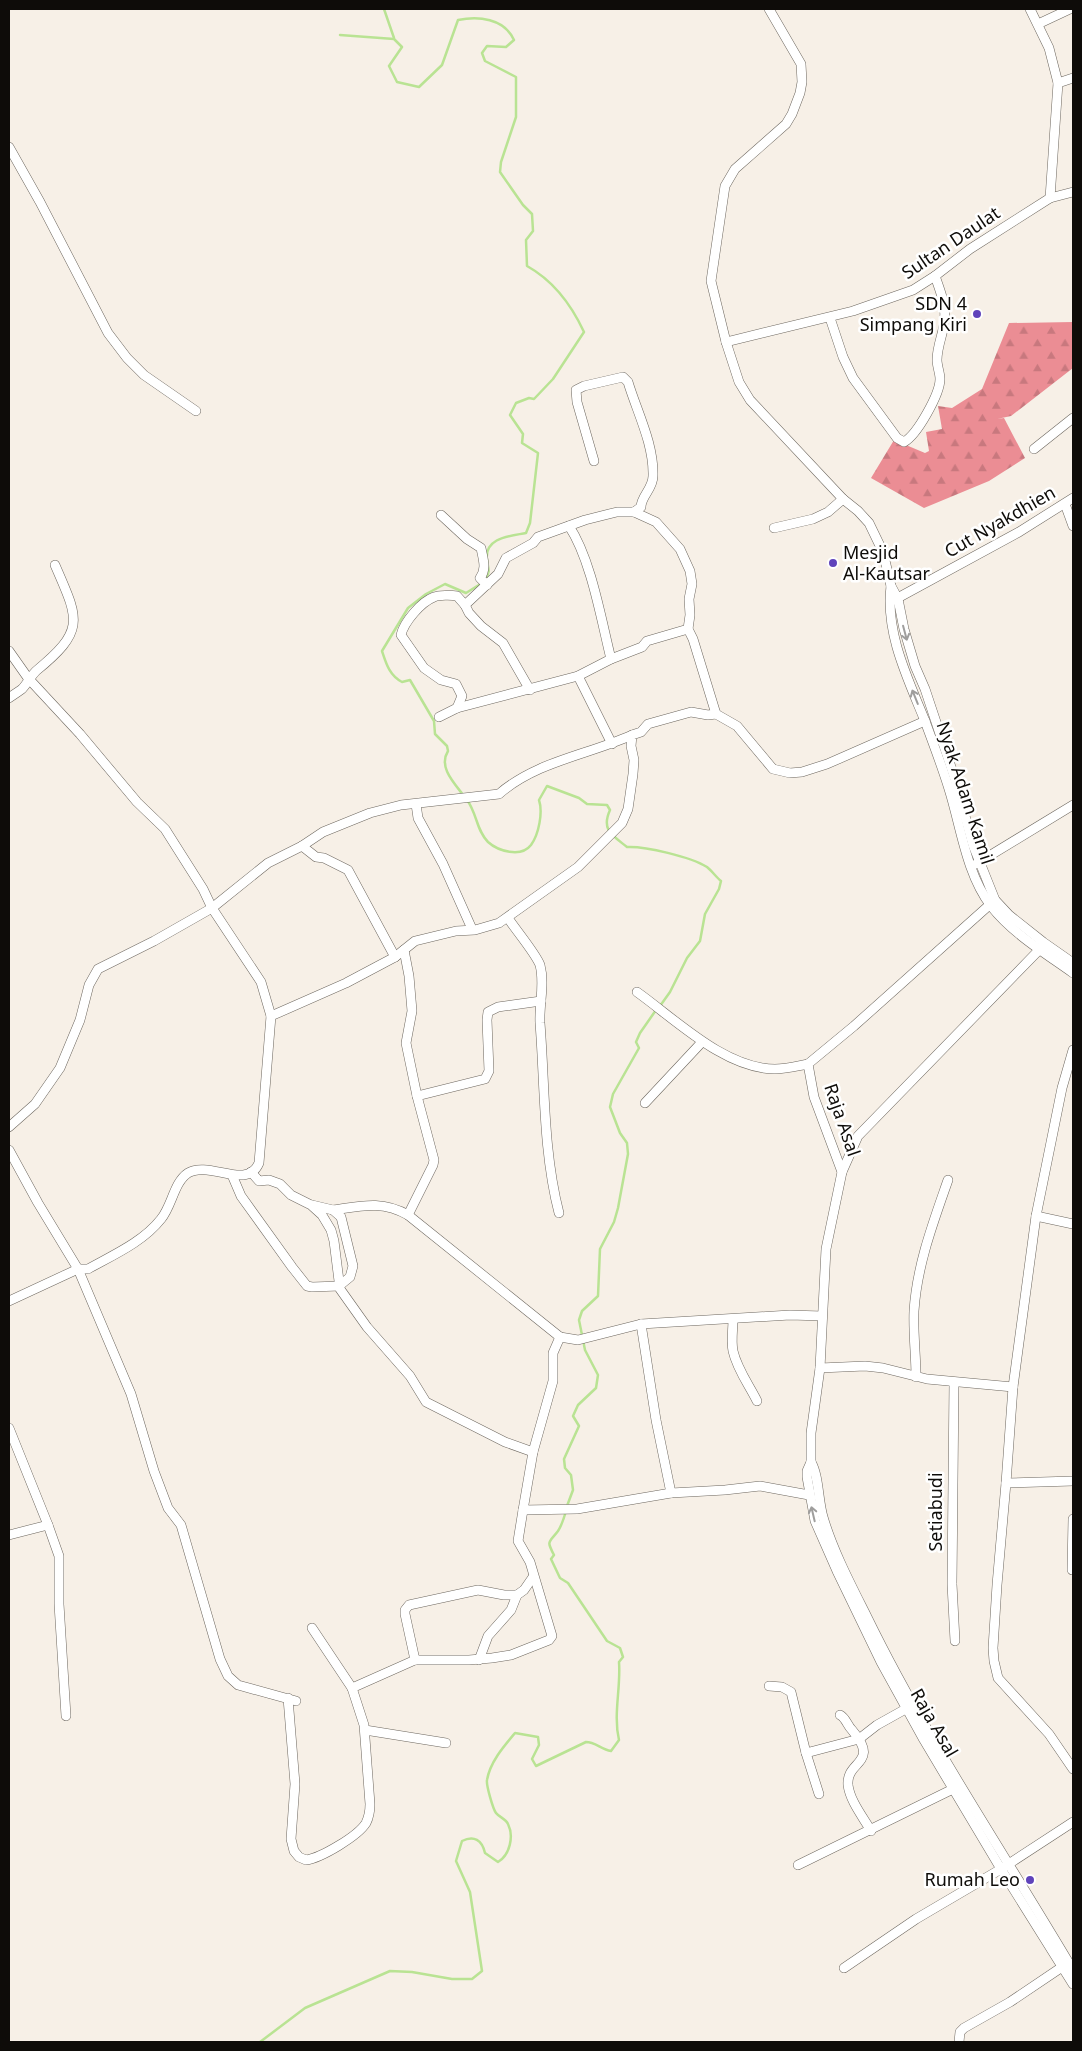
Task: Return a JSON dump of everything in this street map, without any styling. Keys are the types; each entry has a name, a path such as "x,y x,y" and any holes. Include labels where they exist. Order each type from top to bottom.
{"street":[{"path":"769,9 801,64 802,82 792,114 786,124 735,169 723,194 719,234 711,281 726,342 739,382 750,400 843,499 869,523 883,552 891,586 898,599 904,629 954,776 973,845 975,864 1073,805"},
{"path":"1030,9 1049,48 1058,83 1050,198"},
{"path":"1038,24 1070,9"},
{"path":"1058,83 1073,78"},
{"path":"9,147 40,202 108,333 127,358 144,375 196,411"},
{"name":"Sultan Daulat","path":"726,342 830,318 913,290 970,249 1050,198 1073,192"},
{"path":"830,318 843,357 853,378 896,438 904,442 912,435 935,399 939,388 940,378 937,359 944,324 945,307 935,276"},
{"path":"594,462 577,402 576,390 584,386 623,377 628,382 650,448 653,476 649,491 641,502 640,507 634,512"},
{"path":"1034,449 1073,418"},
{"name":"Cut Nyakdhien","path":"889,602 898,599 1019,532 1073,498"},
{"path":"774,528 828,512 843,499"},
{"path":"1065,504 1073,526"},
{"path":"465,605 483,582 498,574 506,558 534,543 538,537 617,512 634,512 656,522 686,558 692,584 689,599 690,615 688,629 693,639 716,714"},
{"path":"441,514 467,539 481,548 484,566 483,582"},
{"path":"569,526 577,538 595,594 611,659"},
{"path":"9,698 22,688 28,678 59,653 68,640 73,626 74,615 70,600 55,565"},
{"name":"Nyak Adam Kamil","path":"891,586 889,602 903,669 925,721 949,789 975,864 980,888 1005,921 1023,931 1040,950 1073,972"},
{"path":"457,708 462,696 457,686 452,682 441,680 424,668 401,635 403,626 418,609 434,597 457,596 461,598 469,613 481,626 504,643 530,690"},
{"path":"439,717 457,708 578,676 611,659 642,647 647,642 688,629"},
{"path":"9,651 28,678 80,734 137,802 165,829 212,908 261,982 271,1016 258,1163 251,1172 240,1175 202,1169 189,1172 181,1181 168,1208 157,1224 143,1236 88,1269 78,1269 9,1301"},
{"path":"578,676 612,744"},
{"path":"9,1127 35,1104 60,1068 80,1020 89,985 98,969 154,941 212,908 268,863 302,846 323,832 388,807 460,797 499,794 511,784 536,769 612,744 641,732 648,724 690,712 708,715 716,714 737,726 773,768 790,773 802,772 827,764 925,721"},
{"path":"271,1016 346,983 395,957 415,941 499,923 578,867 622,823 631,797 634,767 631,746 632,735"},
{"path":"416,804 418,818 443,864 472,930"},
{"path":"302,846 316,857 324,858 348,870 395,957"},
{"path":"637,992 702,1042 753,1066 776,1069 808,1064 854,1026 942,945 993,903"},
{"path":"508,918 540,964 540,1023 548,1158 559,1213"},
{"path":"1023,931 1073,963"},
{"path":"404,950 409,976 412,1011 406,1043 417,1096 434,1160 408,1215"},
{"path":"842,1172 858,1136 1040,950"},
{"path":"417,1096 485,1079 489,1071 488,1012 498,1007 541,1001"},
{"path":"645,1103 702,1042"},
{"path":"1073,1050 1062,1088 1036,1216 1013,1387 993,1648 995,1671 1006,1688 1050,1734 1073,1769"},
{"name":"Raja Asal","path":"808,1064 814,1097 842,1172 826,1249 820,1368 812,1433 811,1462 807,1471 809,1495 815,1521 881,1662 910,1706 1073,1984"},
{"path":"9,1150 78,1269 131,1394 154,1471 168,1508 180,1525 220,1659 228,1676 238,1685 292,1699 295,1784 292,1839 294,1851 299,1857 306,1860 321,1855 356,1834 370,1815 365,1730 352,1688 312,1628"},
{"path":"251,1172 259,1181 269,1180 280,1184 291,1196 311,1205 333,1210 378,1204 390,1206 408,1215 560,1337 578,1340 641,1324 790,1315 822,1316"},
{"path":"232,1175 241,1196 307,1286 339,1286 350,1277 353,1266 341,1217 333,1210"},
{"path":"916,1377 914,1312 925,1246 948,1180"},
{"path":"311,1205 322,1215 331,1230 339,1286 350,1304 410,1376 426,1402 505,1442 533,1452"},
{"path":"1036,1216 1073,1224"},
{"path":"733,1319 732,1344 734,1356 757,1400"},
{"path":"641,1324 656,1420 671,1493"},
{"path":"352,1688 415,1660 479,1660 511,1655 551,1638 530,1562 518,1540 533,1452 554,1382 553,1353 560,1337"},
{"path":"820,1368 865,1366 882,1368 916,1377 1013,1387"},
{"name":"Setiabudi","path":"954,1382 952,1584 955,1641"},
{"path":"9,1428 59,1556 59,1604 66,1716"},
{"name":"Raja Asal","path":"811,1462 814,1468 823,1517 844,1568 910,1706 953,1788 1073,1970"},
{"path":"1006,1483 1073,1481"},
{"path":"523,1510 577,1509 671,1493 760,1486 809,1495"},
{"path":"1072,1570 1073,1520"},
{"path":"9,1534 48,1526"},
{"path":"479,1660 488,1636 510,1610 517,1595 524,1590 533,1577"},
{"path":"415,1660 405,1614 405,1610 409,1605 478,1590 504,1595 517,1595"},
{"path":"769,1686 782,1687 791,1692 806,1753 819,1794"},
{"path":"806,1753 859,1739 876,1725 910,1706"},
{"path":"840,1715 844,1717 850,1729 859,1739 864,1756 849,1775 848,1786 870,1831"},
{"path":"365,1730 446,1743"},
{"path":"798,1865 870,1831 953,1788"},
{"path":"844,1968 916,1919 1004,1867 1073,1822"},
{"path":"959,2042 960,2032 964,2028 1010,2002 1062,1967"}],"green space":[{"path":"1073,322 1073,368 1011,416 997,419 1004,418 1025,458 989,481 924,508 871,478 894,440 925,453 929,451 926,432 942,429 938,406 952,408 982,389 1009,323"}],"waterway":[{"path":"384,9 394,38"},
{"path":"340,35 394,39 402,47 389,66 397,82 419,87 442,65 458,20 474,18 490,20 504,27 514,40 506,47 487,46 482,53 485,61 516,77 516,117 501,162 500,172 523,205 532,214 533,231 526,240 527,266 537,272 561,294 584,332 553,379 534,399 529,398 516,403 510,415 523,434 522,443 538,453 530,523 526,533 500,539 490,546 487,552 489,572 485,579"},
{"path":"464,796 448,775 445,763 448,751 447,746 435,734 434,721 410,680 402,682 391,672 382,651 408,608 426,594 445,584 466,593 482,583"},
{"path":"467,800 481,832 488,842 510,852 527,849 534,840 540,817 539,800 547,786 579,798 587,804 607,805 610,810 607,827 627,847 656,850 700,863 707,867 721,881 719,889 705,914 700,941 687,958 670,992 660,1006"},
{"path":"567,1506 573,1490 571,1475 565,1468 564,1459 579,1426 573,1416 578,1405 596,1388 598,1375 585,1350 579,1320 582,1311 598,1296 600,1249 614,1222 628,1154 627,1143 620,1133 610,1107 613,1094 639,1048 636,1042 640,1033 656,1010"},
{"path":"260,2042 305,2008 390,1971 412,1972 452,1979 472,1979 482,1971 470,1892 456,1861 462,1841 466,1839 474,1839 480,1842 485,1853 498,1862 505,1855 510,1845 510,1829 507,1822 495,1811 488,1787 487,1780 494,1761 515,1733 538,1737 539,1745 532,1759 536,1766 586,1742 611,1751 619,1740 617,1730 619,1662 623,1657 620,1648 607,1641 568,1583 560,1578 551,1559 554,1555 549,1544 559,1529 566,1511"}],"place":[{"name":"SDN 4 Simpang Kiri","path":"977,314"},
{"name":"Mesjid Al-Kautsar","path":"833,563"},
{"name":"Rumah Leo","path":"1030,1880"}]}
